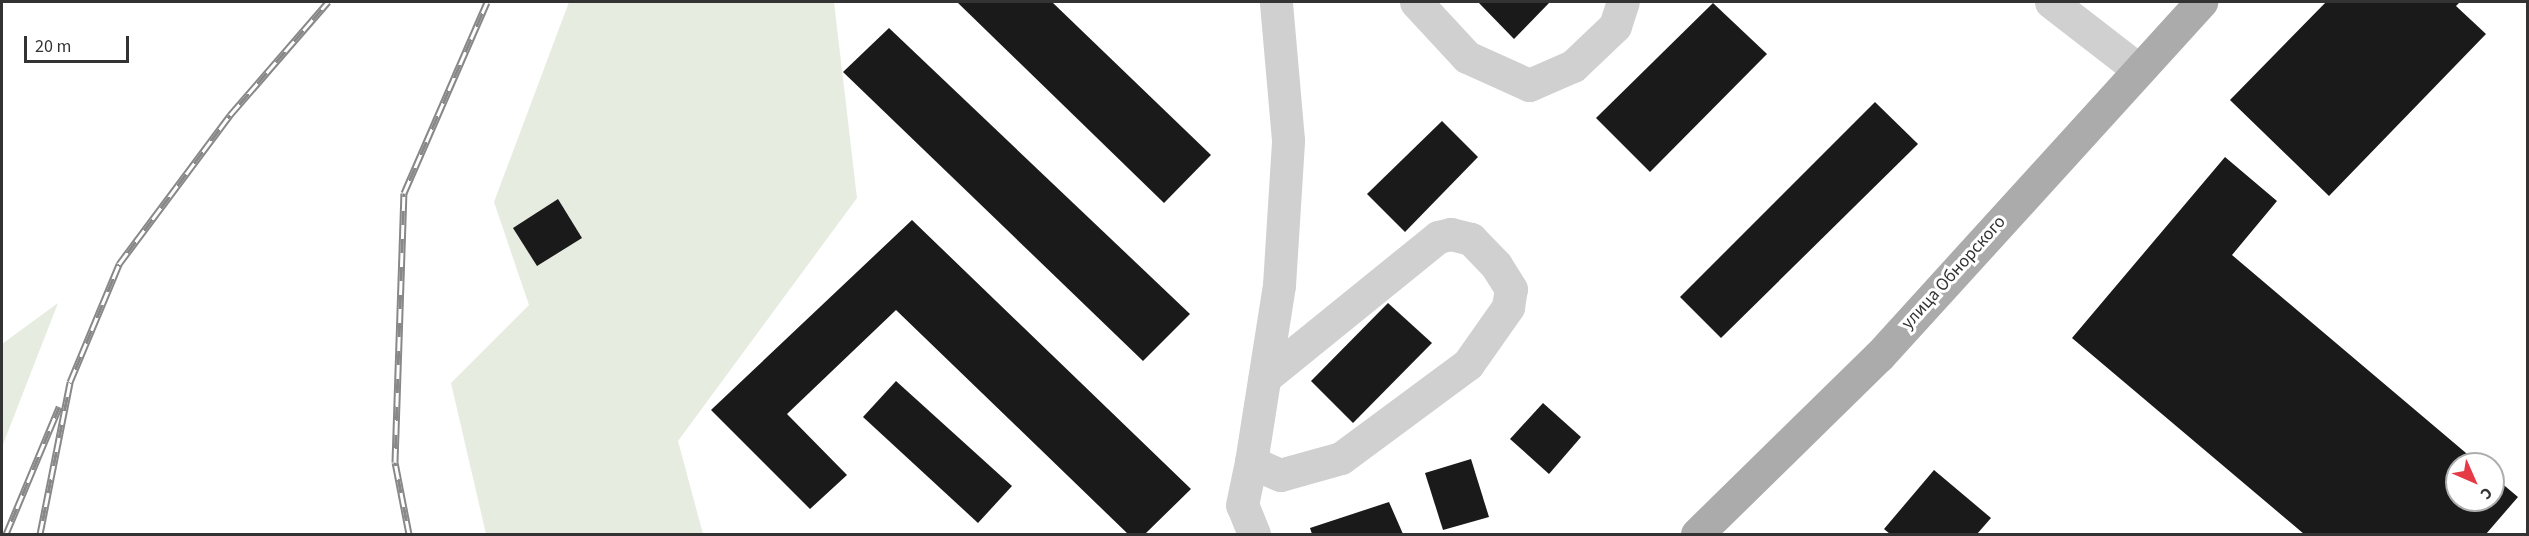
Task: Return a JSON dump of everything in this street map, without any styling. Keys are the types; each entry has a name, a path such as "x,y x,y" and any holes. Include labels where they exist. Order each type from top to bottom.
{"main road":[{"name":"улица Обнорского","path":"1697,534 1879,356 2201,2"}],"lane":[{"path":"1254,534 1242,505 1279,285 1288,140 1276,2"},
{"path":"1416,2 1467,57 1529,86 1573,66 1615,26 1625,3"},
{"path":"2051,2 2139,70"},
{"path":"1251,462 1280,475 1341,458 1468,364 1508,307 1511,289 1496,265 1472,239 1451,234 1438,237 1264,377"}],"shaded area":[{"path":"569,2 834,2 857,198 678,441 703,534 486,534 451,383 529,305 494,202"},
{"path":"58,303 2,447 2,344"}],"building":[{"path":"957,2 1052,2 1211,155 1164,203"},
{"path":"1478,2 1550,2 1514,39"},
{"path":"2326,2 2460,2 2456,6 2486,34 2329,196 2230,100"},
{"path":"1713,3 1767,54 1650,172 1596,118"},
{"path":"889,28 1190,314 1143,361 843,72"},
{"path":"1875,102 1918,144 1721,338 1680,297"},
{"path":"1442,121 1478,157 1405,232 1367,194"},
{"path":"2225,157 2277,201 2232,255 2465,452 2445,452 2445,512 2505,512 2505,486 2518,497 2486,534 2304,534 2072,338"},
{"path":"558,199 582,238 537,266 513,228"},
{"path":"912,220 1191,489 1145,534 1128,534 896,310 787,414 847,475 810,509 711,410"},
{"path":"1388,303 1432,343 1353,423 1311,381"},
{"path":"896,381 1012,486 978,523 863,417"},
{"path":"1543,403 1581,437 1549,474 1510,439"},
{"path":"1471,459 1489,517 1443,530 1425,473"},
{"path":"1934,470 1991,518 1977,534 1890,534 1884,529"},
{"path":"1389,502 1403,534 1312,534 1310,528"}],"railway":[{"path":"40,534 70,382 119,264 230,115 328,2"},
{"path":"409,534 395,462 404,193 487,2"},
{"path":"6,534 59,407"}]}
